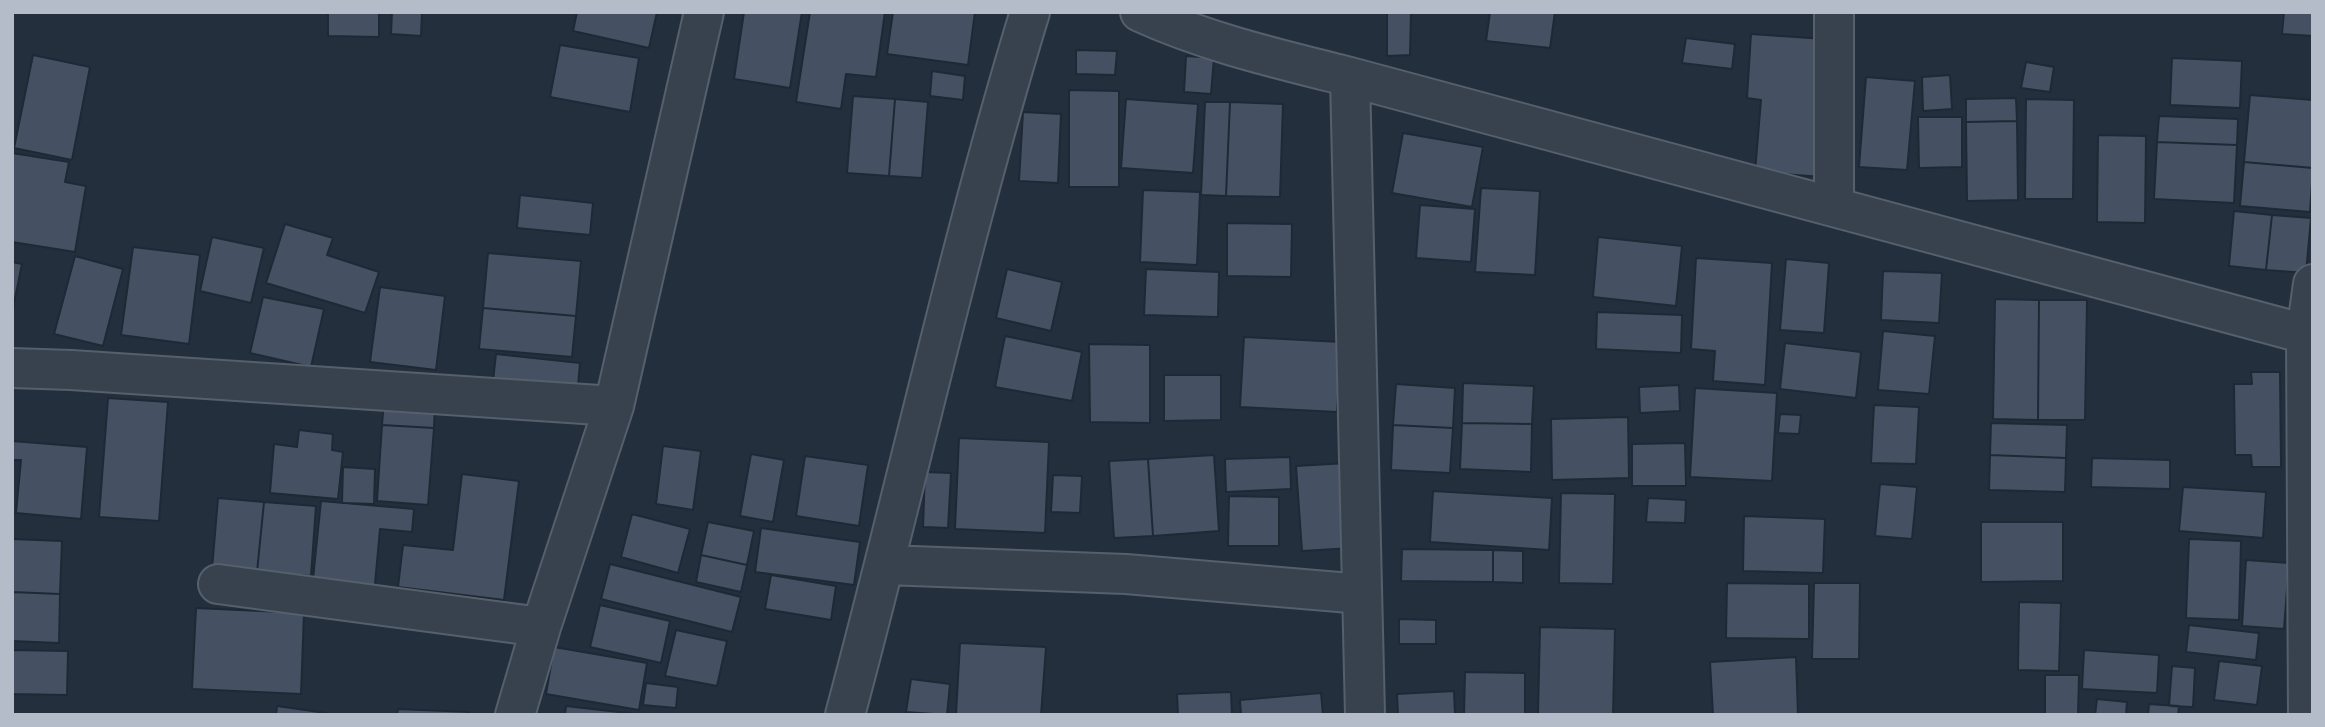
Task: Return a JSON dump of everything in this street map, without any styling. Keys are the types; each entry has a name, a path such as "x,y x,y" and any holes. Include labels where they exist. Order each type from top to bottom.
{"street":[{"path":"515,715 614,406 705,12"},
{"path":"845,715 886,565 899,504 996,125 1030,12"},
{"path":"1140,12 1239,49 2310,335"},
{"path":"1834,12 1834,206"},
{"path":"1350,77 1365,715"},
{"path":"2308,715 2310,335 2313,284"},
{"path":"12,368 614,406"},
{"path":"886,565 1126,574 1362,594"},
{"path":"218,584 541,627"}],"building":[{"path":"328,12 379,12 379,37 328,36"},
{"path":"392,12 422,12 421,36 391,34"},
{"path":"577,12 657,12 649,48 573,31"},
{"path":"744,12 802,12 790,88 734,79"},
{"path":"810,12 885,12 876,77 846,74 841,109 796,102"},
{"path":"893,12 975,12 968,65 887,54"},
{"path":"1387,12 1411,12 1410,55 1387,56"},
{"path":"1490,12 1555,12 1550,48 1486,41"},
{"path":"2284,12 2313,12 2313,36 2282,34"},
{"path":"1751,34 1825,39 1823,177 1755,172 1761,100 1747,98"},
{"path":"1686,38 1735,44 1732,69 1682,63"},
{"path":"560,45 639,58 630,112 550,97"},
{"path":"1076,50 1117,51 1115,75 1076,74"},
{"path":"33,55 90,67 72,160 14,148"},
{"path":"1186,56 1214,58 1211,94 1184,92"},
{"path":"2172,58 2242,61 2240,108 2170,105"},
{"path":"2026,62 2054,67 2050,92 2021,88"},
{"path":"932,71 965,76 963,100 930,96"},
{"path":"1950,75 1952,109 1923,111 1922,77"},
{"path":"1866,77 1915,81 1907,170 1859,167"},
{"path":"1069,90 1119,91 1119,187 1069,187"},
{"path":"2250,95 2313,100 2313,168 2244,162"},
{"path":"853,96 895,99 889,176 847,173"},
{"path":"2016,98 2017,121 1966,122 1966,99"},
{"path":"895,99 928,102 922,178 889,176"},
{"path":"1126,99 1198,104 1193,173 1121,168"},
{"path":"2026,99 2074,100 2073,199 2025,199"},
{"path":"1205,102 1230,102 1226,196 1201,195"},
{"path":"1230,102 1283,104 1280,197 1226,196"},
{"path":"1023,112 1061,114 1058,183 1019,181"},
{"path":"2159,116 2238,119 2237,145 2157,142"},
{"path":"1918,117 1962,117 1962,167 1919,168"},
{"path":"2017,121 2018,200 1967,201 1966,122"},
{"path":"1403,133 1483,147 1472,207 1392,193"},
{"path":"2098,135 2146,136 2145,223 2097,222"},
{"path":"2157,142 2237,145 2234,203 2154,199"},
{"path":"12,153 69,162 65,182 86,186 75,252 12,242"},
{"path":"2244,162 2313,168 2310,212 2240,206"},
{"path":"1481,188 1540,191 1535,275 1475,272"},
{"path":"1143,190 1200,192 1197,265 1140,262"},
{"path":"520,195 593,203 590,235 517,228"},
{"path":"1420,205 1475,209 1471,262 1416,258"},
{"path":"2234,211 2272,215 2266,270 2229,266"},
{"path":"2272,215 2311,218 2306,273 2266,270"},
{"path":"1227,223 1292,224 1291,277 1227,276"},
{"path":"285,224 333,238 327,255 379,272 365,313 266,283"},
{"path":"212,237 264,248 251,303 200,291"},
{"path":"1598,237 1682,246 1676,306 1593,297"},
{"path":"133,247 200,255 189,344 121,335"},
{"path":"488,253 581,261 576,316 483,308"},
{"path":"75,256 123,269 103,346 54,334"},
{"path":"1696,258 1772,263 1765,385 1713,381 1715,351 1691,349"},
{"path":"1786,259 1829,263 1824,333 1780,330"},
{"path":"12,262 22,264 12,313"},
{"path":"1007,269 1062,282 1051,331 996,318"},
{"path":"1146,269 1219,272 1218,317 1144,315"},
{"path":"1883,271 1942,273 1939,323 1881,320"},
{"path":"380,287 445,296 436,370 370,362"},
{"path":"263,297 324,309 311,367 250,353"},
{"path":"1995,299 2039,300 2038,420 1993,419"},
{"path":"2039,300 2087,300 2085,420 2038,420"},
{"path":"483,308 576,316 572,357 479,349"},
{"path":"1597,312 1682,315 1681,353 1596,349"},
{"path":"1883,331 1935,336 1929,394 1878,390"},
{"path":"1005,336 1082,352 1072,401 995,387"},
{"path":"1244,337 1341,342 1337,412 1240,407"},
{"path":"1785,343 1861,352 1856,398 1780,389"},
{"path":"1089,344 1150,345 1150,423 1090,422"},
{"path":"496,354 580,363 577,398 492,390"},
{"path":"2251,372 2280,372 2281,467 2252,467 2251,455 2235,455 2234,384 2252,384"},
{"path":"1164,375 1221,375 1221,420 1164,421"},
{"path":"1463,383 1534,386 1532,424 1462,423"},
{"path":"1396,384 1455,388 1453,428 1393,425"},
{"path":"1679,385 1680,411 1640,413 1639,387"},
{"path":"1695,388 1777,393 1772,481 1690,477"},
{"path":"108,398 168,402 159,521 99,517"},
{"path":"384,400 435,404 434,428 382,425"},
{"path":"1874,405 1919,407 1916,464 1871,463"},
{"path":"1780,414 1801,415 1799,434 1778,433"},
{"path":"1628,417 1629,478 1552,480 1551,419"},
{"path":"1462,423 1532,424 1531,472 1460,469"},
{"path":"1991,423 2067,425 2066,458 1990,455"},
{"path":"382,425 434,428 428,505 377,501"},
{"path":"1393,425 1453,428 1450,473 1391,470"},
{"path":"299,430 333,434 332,450 343,452 338,499 270,493 274,444 297,447"},
{"path":"959,438 1049,442 1045,533 955,529"},
{"path":"12,441 87,447 81,519 16,513 21,460 12,460"},
{"path":"1685,443 1686,486 1632,486 1632,444"},
{"path":"663,446 701,451 693,510 656,504"},
{"path":"751,454 784,460 773,522 740,516"},
{"path":"1214,455 1219,531 1153,536 1148,459"},
{"path":"1990,455 2066,458 2065,492 1989,490"},
{"path":"805,456 868,465 859,526 796,516"},
{"path":"1290,457 1291,489 1226,492 1225,459"},
{"path":"2092,458 2170,460 2170,489 2091,487"},
{"path":"1148,459 1153,536 1114,538 1109,461"},
{"path":"1347,463 1352,548 1302,551 1296,466"},
{"path":"343,467 375,469 374,504 342,503"},
{"path":"925,472 951,473 948,528 923,527"},
{"path":"462,474 519,481 504,600 398,587 403,545 453,550"},
{"path":"1053,475 1082,476 1080,513 1051,512"},
{"path":"1880,484 1917,487 1912,539 1875,536"},
{"path":"2183,487 2266,492 2263,538 2179,531"},
{"path":"1433,491 1552,498 1549,550 1430,542"},
{"path":"1561,493 1615,494 1613,584 1559,583"},
{"path":"1229,496 1279,497 1279,546 1228,546"},
{"path":"218,498 264,502 257,572 212,569"},
{"path":"1648,498 1686,500 1685,523 1646,522"},
{"path":"321,501 414,509 412,532 380,529 374,595 312,589"},
{"path":"264,502 316,506 311,576 257,572"},
{"path":"632,514 690,529 678,573 621,557"},
{"path":"1744,516 1825,519 1823,573 1743,571"},
{"path":"708,522 754,531 747,565 701,555"},
{"path":"1981,522 2063,522 2063,581 1981,582"},
{"path":"761,528 860,542 854,585 755,572"},
{"path":"12,539 62,541 60,594 12,592"},
{"path":"2189,539 2241,541 2239,620 2186,618"},
{"path":"1402,549 1493,550 1493,582 1401,581"},
{"path":"1493,550 1523,551 1523,583 1493,582"},
{"path":"701,555 747,565 741,592 696,582"},
{"path":"2246,560 2289,563 2284,629 2242,626"},
{"path":"610,564 741,597 732,632 601,599"},
{"path":"771,575 836,586 831,620 765,609"},
{"path":"1727,583 1809,584 1809,639 1726,638"},
{"path":"1814,583 1860,583 1859,659 1812,659"},
{"path":"12,592 60,594 59,643 12,641"},
{"path":"2019,602 2061,603 2059,671 2018,670"},
{"path":"600,605 670,621 661,663 590,647"},
{"path":"196,608 304,613 301,694 192,689"},
{"path":"1399,619 1436,620 1436,644 1399,644"},
{"path":"2189,625 2259,633 2256,660 2186,652"},
{"path":"1540,627 1615,629 1613,715 1538,715"},
{"path":"676,630 727,641 717,686 665,676"},
{"path":"960,643 1046,647 1041,715 956,714"},
{"path":"554,647 647,663 639,710 546,694"},
{"path":"12,650 68,651 67,695 12,694"},
{"path":"2084,650 2159,655 2157,693 2082,689"},
{"path":"1796,657 1798,715 1713,715 1710,662"},
{"path":"2219,661 2262,666 2257,705 2214,700"},
{"path":"2172,666 2195,668 2193,707 2169,706"},
{"path":"1465,672 1525,673 1525,715 1464,715"},
{"path":"2045,675 2079,675 2078,715 2045,715"},
{"path":"911,679 950,684 947,715 906,712"},
{"path":"646,683 678,687 676,708 643,705"},
{"path":"1454,691 1455,715 1398,715 1397,694"},
{"path":"1231,692 1232,715 1178,715 1177,694"},
{"path":"1321,693 1323,715 1241,715 1240,700"},
{"path":"2097,699 2127,702 2126,715 2095,715"},
{"path":"2149,704 2179,706 2178,715 2148,715"},
{"path":"277,706 326,713 326,715 276,715"},
{"path":"566,706 636,714 565,715"},
{"path":"398,709 469,712 469,715 397,715"}]}
